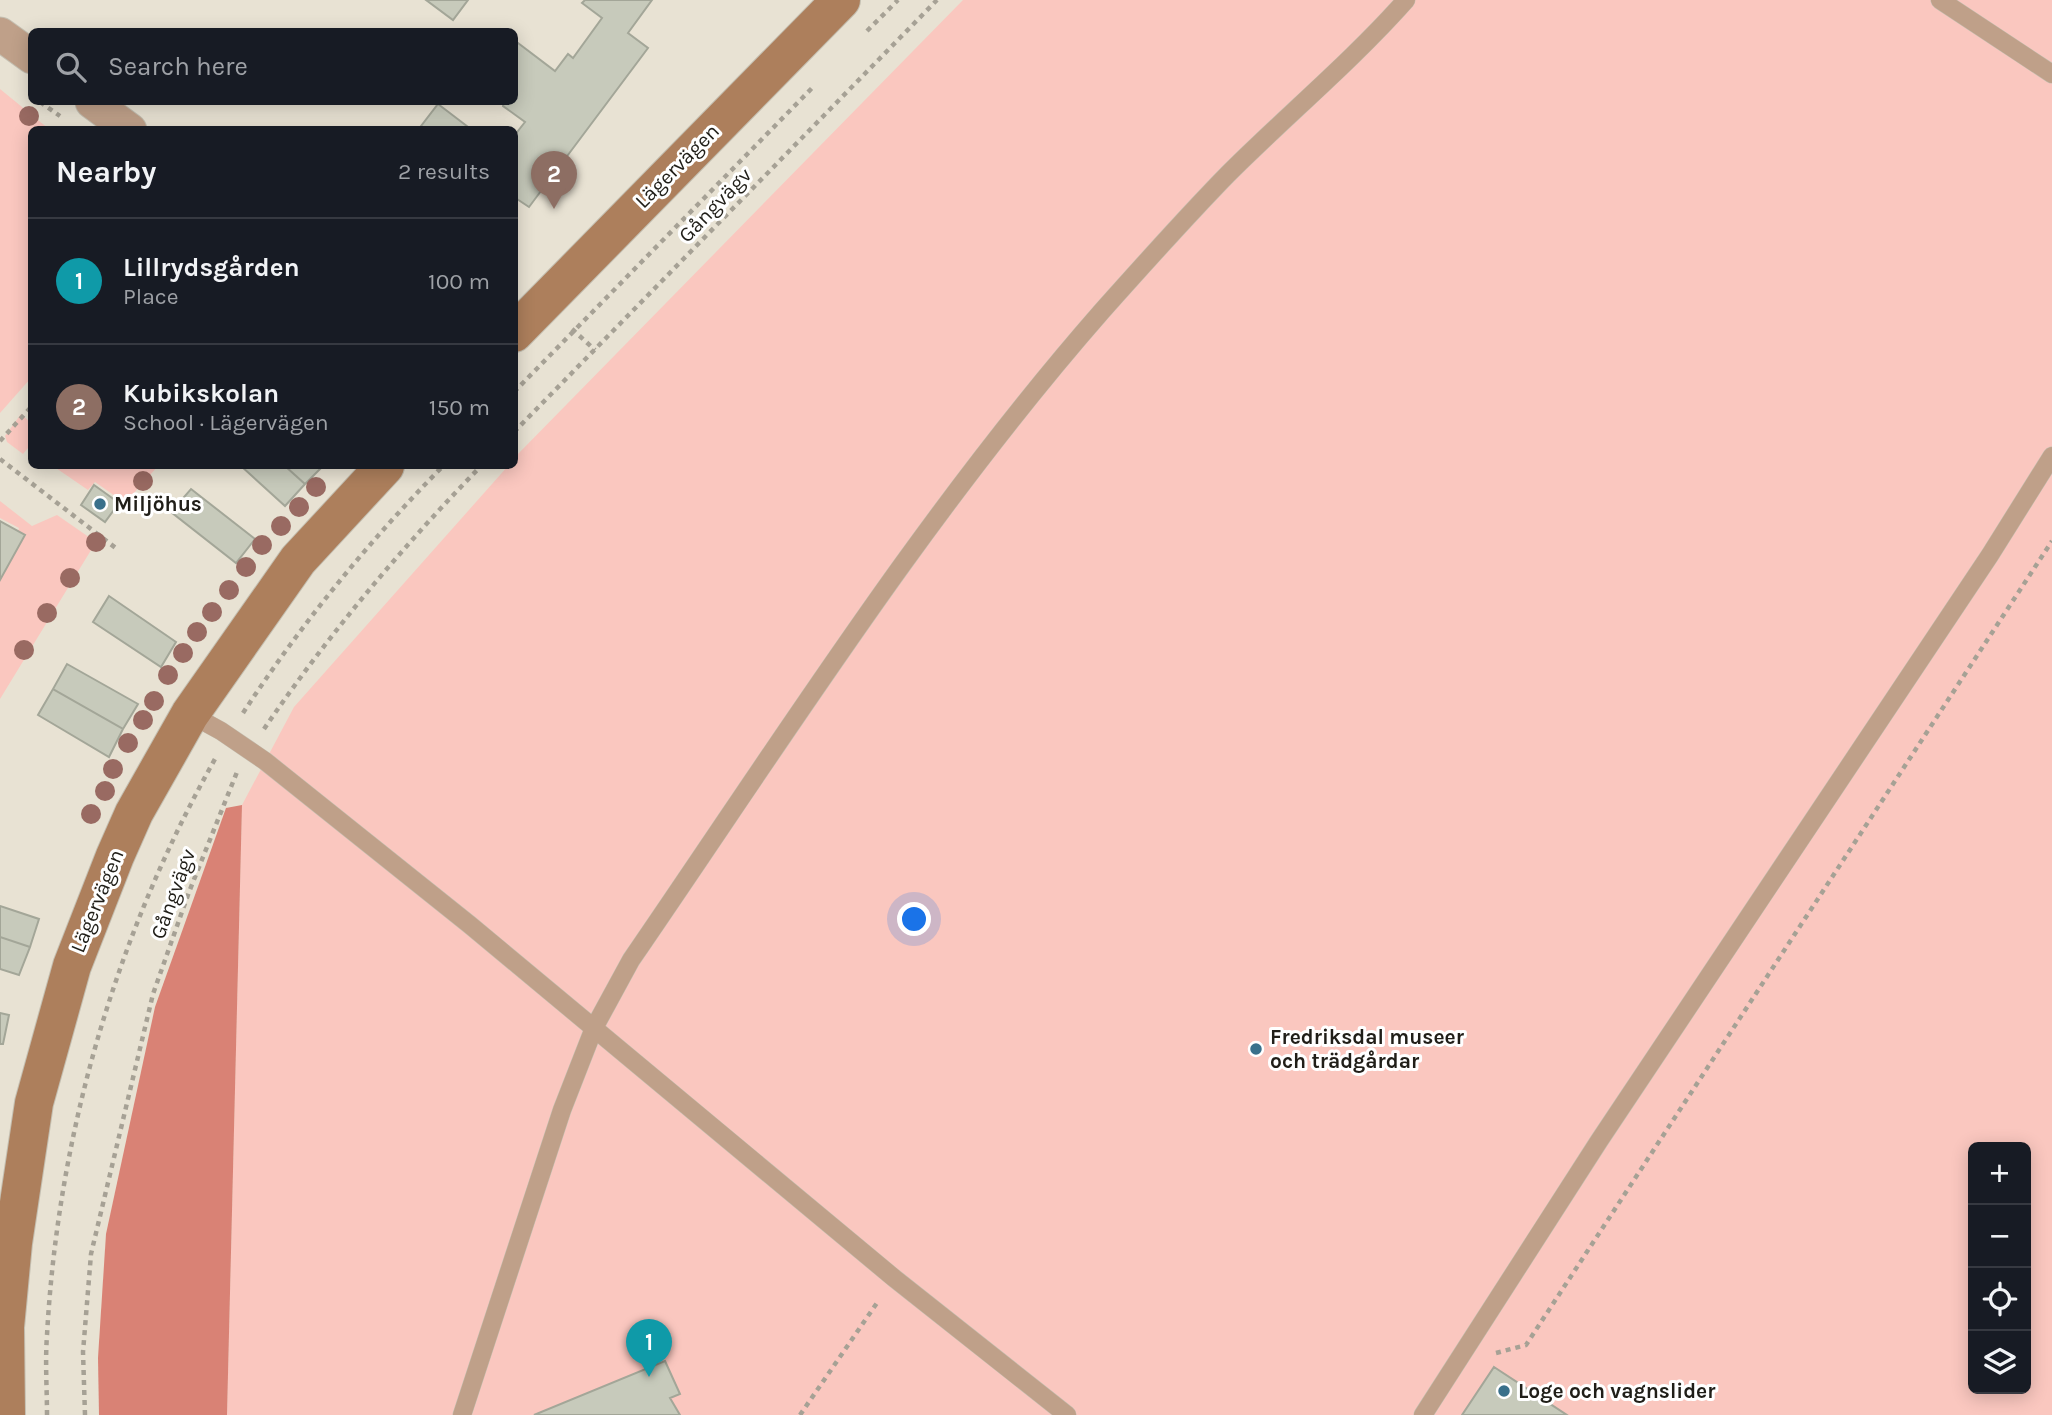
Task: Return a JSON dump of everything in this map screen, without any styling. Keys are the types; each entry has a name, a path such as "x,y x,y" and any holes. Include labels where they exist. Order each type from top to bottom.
{"street":[{"name":"Lägervägen","path":"518,329 841,0"},
{"path":"0,34 28,54"},
{"path":"96,105 125,126"},
{"name":"Lägervägen","path":"6,1415 5,1327 13,1243 34,1103 72,966 110,868 134,813 190,714 298,560 382,469"}],"lane":[{"path":"462,1415 562,1110 594,1028 631,960 925,532 1007,425 1102,312 1227,175 1376,34 1406,0"},
{"path":"1940,0 2052,74"},
{"path":"1423,1415 1600,1142 1982,567 2052,456"},
{"path":"190,714 250,749 470,925 894,1278 1067,1415"}],"path":[{"path":"862,36 898,0"},
{"name":"Gångvägv","path":"518,428 937,0"},
{"path":"518,388 817,82"},
{"path":"0,441 28,410"},
{"path":"0,458 117,549"},
{"path":"47,1415 46,1336 68,1156 90,1063 125,953 158,872 229,736 303,629 375,537 440,469"},
{"name":"Gångvägv","path":"85,1415 83,1352 91,1254 153,994 240,764 309,663 443,505 478,469"},
{"path":"1495,1353 1526,1345 2052,541"},
{"path":"800,1415 894,1278"}],"shaded area":[{"path":"963,0 2052,0 2052,1415 227,1415 242,805 294,707 505,469 518,469 518,454"},
{"path":"0,89 45,126 28,126 28,381 0,413"},
{"path":"21,414 28,420 28,448 23,454 7,442 5,436"},
{"path":"57,469 155,469 125,503 95,482 88,490"},
{"path":"0,501 32,526 57,515 96,542 0,699 0,580 25,535 18,531 19,528 0,518"},
{"path":"242,805 227,1415 99,1415 98,1358 106,1234 155,1007 226,808"}],"building":[{"path":"426,0 468,0 453,20"},
{"path":"585,0 652,0 628,33 648,48 529,207 518,200 518,131 525,122 503,106 518,105 518,43 555,71 568,54 573,58 602,18 582,3"},
{"path":"439,105 467,126 421,126"},
{"path":"244,469 288,469 305,484 285,506"},
{"path":"288,469 320,469 305,484"},
{"name":"Miljöhus","path":"94,485 119,503 105,522 81,505"},
{"path":"191,489 255,539 236,563 171,512"},
{"path":"0,521 25,535 0,580"},
{"path":"109,596 176,642 161,667 93,622"},
{"path":"67,664 138,704 123,729 53,689"},
{"path":"53,689 123,729 109,757 38,715"},
{"path":"0,906 39,919 30,947 0,937"},
{"path":"0,937 30,947 19,975 0,969"},
{"path":"0,1013 9,1015 3,1044 0,1044"},
{"path":"665,1361 680,1394 670,1398 680,1415 534,1415"},
{"name":"Loge och vagnslider","path":"1494,1367 1567,1415 1462,1415"}],"place":[{"name":"Kubikskolan","path":"554,209"},
{"name":"Miljöhus","path":"100,504"},
{"name":"Fredriksdal museer och trädgårdar","path":"1256,1049"},
{"name":"Lillrydsgården","path":"649,1377"},
{"name":"Loge och vagnslider","path":"1504,1391"}]}
